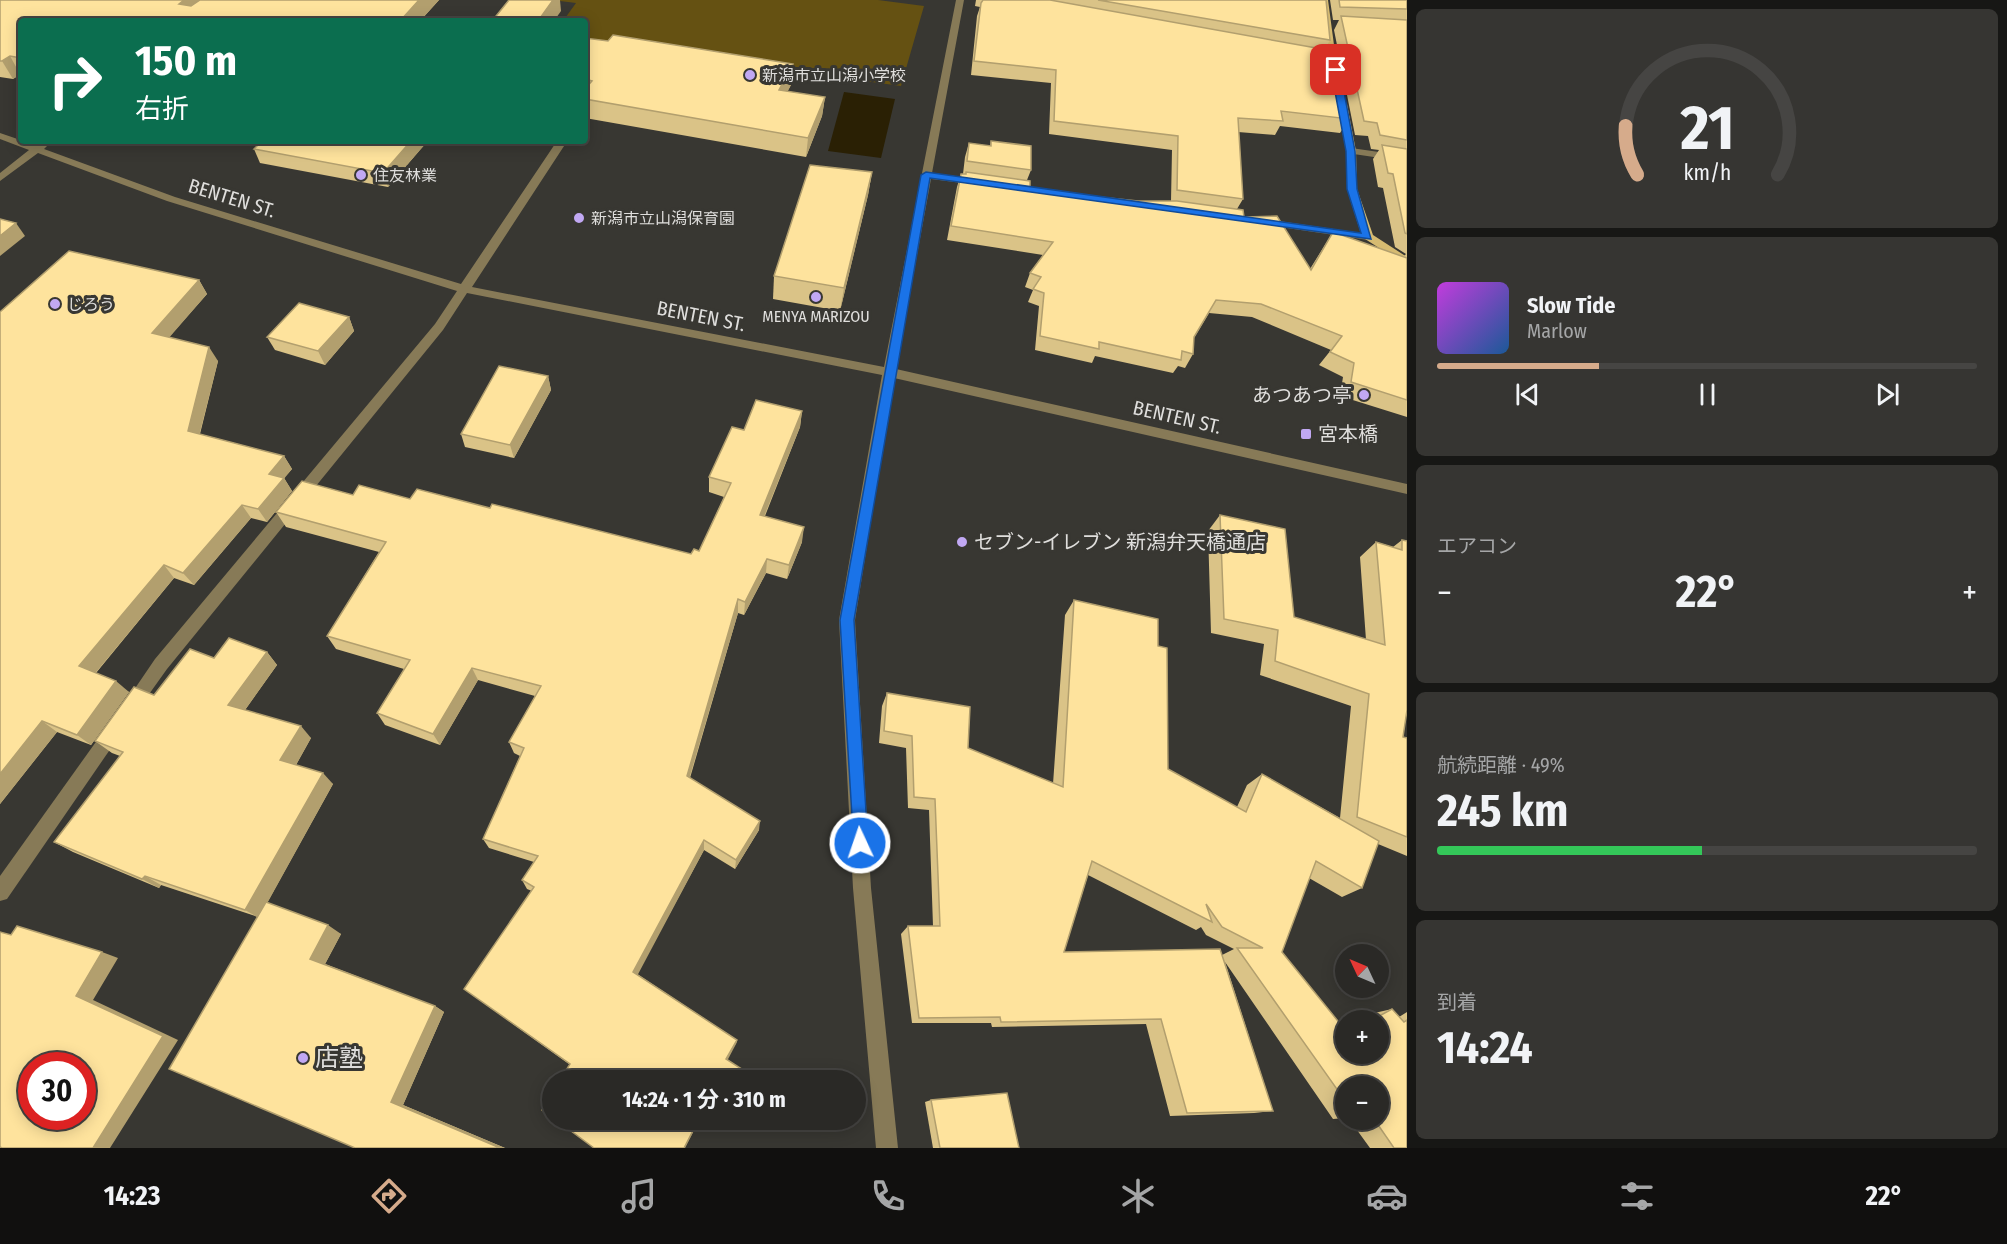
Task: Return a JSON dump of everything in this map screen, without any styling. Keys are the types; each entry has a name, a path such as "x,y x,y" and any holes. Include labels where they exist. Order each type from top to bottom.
{"main road":[{"path":"1324,0 1331,60 1338,82"},
{"path":"1340,93 1351,151 1352,189 1368,237 1407,262"}],"street":[{"path":"887,1148 862,888 847,620 889,372 960,0"},
{"path":"1326,24 1338,25"},
{"path":"1320,57 1331,60"},
{"name":"BENTEN ST.","path":"0,136 18,143"},
{"name":"BENTEN ST.","path":"21,144 171,199 464,289 889,372 1407,489"},
{"path":"0,178 43,144"},
{"path":"0,892 161,664 440,327 560,144"},
{"path":"1351,151 1407,159"},
{"path":"926,175 1077,196"},
{"path":"1251,220 1368,237"}],"shaded area":[{"path":"552,0 878,0 924,6 901,86 588,43 588,18 565,18 576,3"},
{"path":"844,92 895,99 881,158 828,151"}],"building":[{"path":"0,0 184,0 179,4 191,6 200,0 419,0 403,18 18,18 18,57 10,56 0,61"},
{"path":"509,0 553,0 540,18 494,18"},
{"path":"983,0 1050,0 1333,51 1349,119 1281,111 1283,121 1238,118 1243,199 1177,190 1178,136 1054,121 1056,70 974,61"},
{"path":"1098,0 1326,0 1330,40"},
{"path":"1339,0 1407,0 1407,9 1340,7"},
{"path":"1341,16 1407,20 1407,140 1380,135 1377,123 1364,121"},
{"path":"613,35 793,64 779,90 825,97 808,138 588,100 588,86 592,81 588,80 588,38 608,41"},
{"path":"991,141 1031,146 1031,170 967,161 969,143 991,146"},
{"path":"259,144 408,144 383,173 254,149"},
{"path":"1382,145 1407,149 1407,234 1393,174 1388,173"},
{"path":"810,165 872,172 844,288 774,276"},
{"path":"966,172 1030,181 1030,190 1138,201 1177,201 1243,210 1244,217 1277,216 1311,270 1333,232 1407,258 1407,400 1351,382 1354,363 1330,352 1342,336 1261,304 1216,300 1194,337 1193,354 1182,351 1181,360 1099,342 1099,349 1040,336 1044,293 1033,289 1041,277 1030,273 1053,242 951,226 961,174 966,174"},
{"path":"0,219 16,223 0,236"},
{"path":"69,251 199,280 152,333 209,347 188,431 284,456 269,474 284,478 258,509 242,505 183,573 164,565 79,666 116,681 77,735 42,721 0,774 0,312"},
{"path":"299,303 349,317 318,351 267,337"},
{"path":"499,366 548,376 510,445 461,434"},
{"path":"756,400 802,411 760,515 804,527 789,565 767,559 745,602 738,599 687,776 760,821 736,860 704,840 633,972 737,1040 726,1059 743,1070 566,1070 570,1064 464,989 534,887 522,880 538,856 483,839 524,748 509,742 541,686 472,668 433,734 377,713 410,660 327,636 386,542 276,512 302,481 353,495 359,485 410,499 417,489 490,508 492,504 691,554 694,549 699,551 731,483 709,477 732,427 744,430"},
{"path":"1220,515 1285,529 1294,617 1385,645 1376,542 1402,550 1402,540 1407,541 1407,710 1403,737 1407,738 1407,837 1357,817 1369,694 1275,661 1278,630 1224,619"},
{"path":"1074,600 1158,619 1158,646 1167,648 1168,769 1246,812 1262,774 1379,841 1362,888 1316,861 1282,952 1335,1017 1335,1064 1389,1064 1389,1011 1392,1009 1404,1022 1407,1020 1407,1148 1394,1148 1382,1130 1389,1130 1389,1076 1335,1076 1335,1086 1237,948 1263,948 1222,927 1206,904 1212,922 1092,861 1064,952 1220,949 1273,1111 1187,1113 1161,1019 1001,1022 1000,1017 919,1018 908,926 940,926 935,799 914,797 912,736 884,731 887,693 970,707 968,748 1063,787"},
{"path":"229,638 267,652 228,705 301,726 280,760 323,773 245,910 145,876 142,879 54,842 123,752 95,741 134,687 154,695 190,649 214,658"},
{"path":"266,902 328,925 310,959 435,1006 391,1102 500,1148 355,1148 169,1069"},
{"path":"17,926 102,952 76,996 163,1036 93,1148 0,1147 0,932 11,935"},
{"path":"1007,1093 1019,1148 940,1148 931,1100"},
{"path":"570,1130 693,1130 684,1148 594,1148"}],"place":[{"name":"新潟市立山潟小学校","path":"750,75"},
{"name":"住友林業","path":"361,175"},
{"name":"新潟市立山潟保育園","path":"579,218"},
{"name":"MENYA MARIZOU","path":"816,297"},
{"name":"じろう","path":"55,304"},
{"name":"あつあつ亭","path":"1364,395"},
{"name":"宮本橋","path":"1306,434"},
{"name":"セブン-イレブン 新潟弁天橋通店","path":"962,542"},
{"name":"店塾","path":"303,1058"}],"route":[{"path":"860,843 847,620 889,372 926,175 1368,237 1352,189 1351,151 1336,70"}]}
